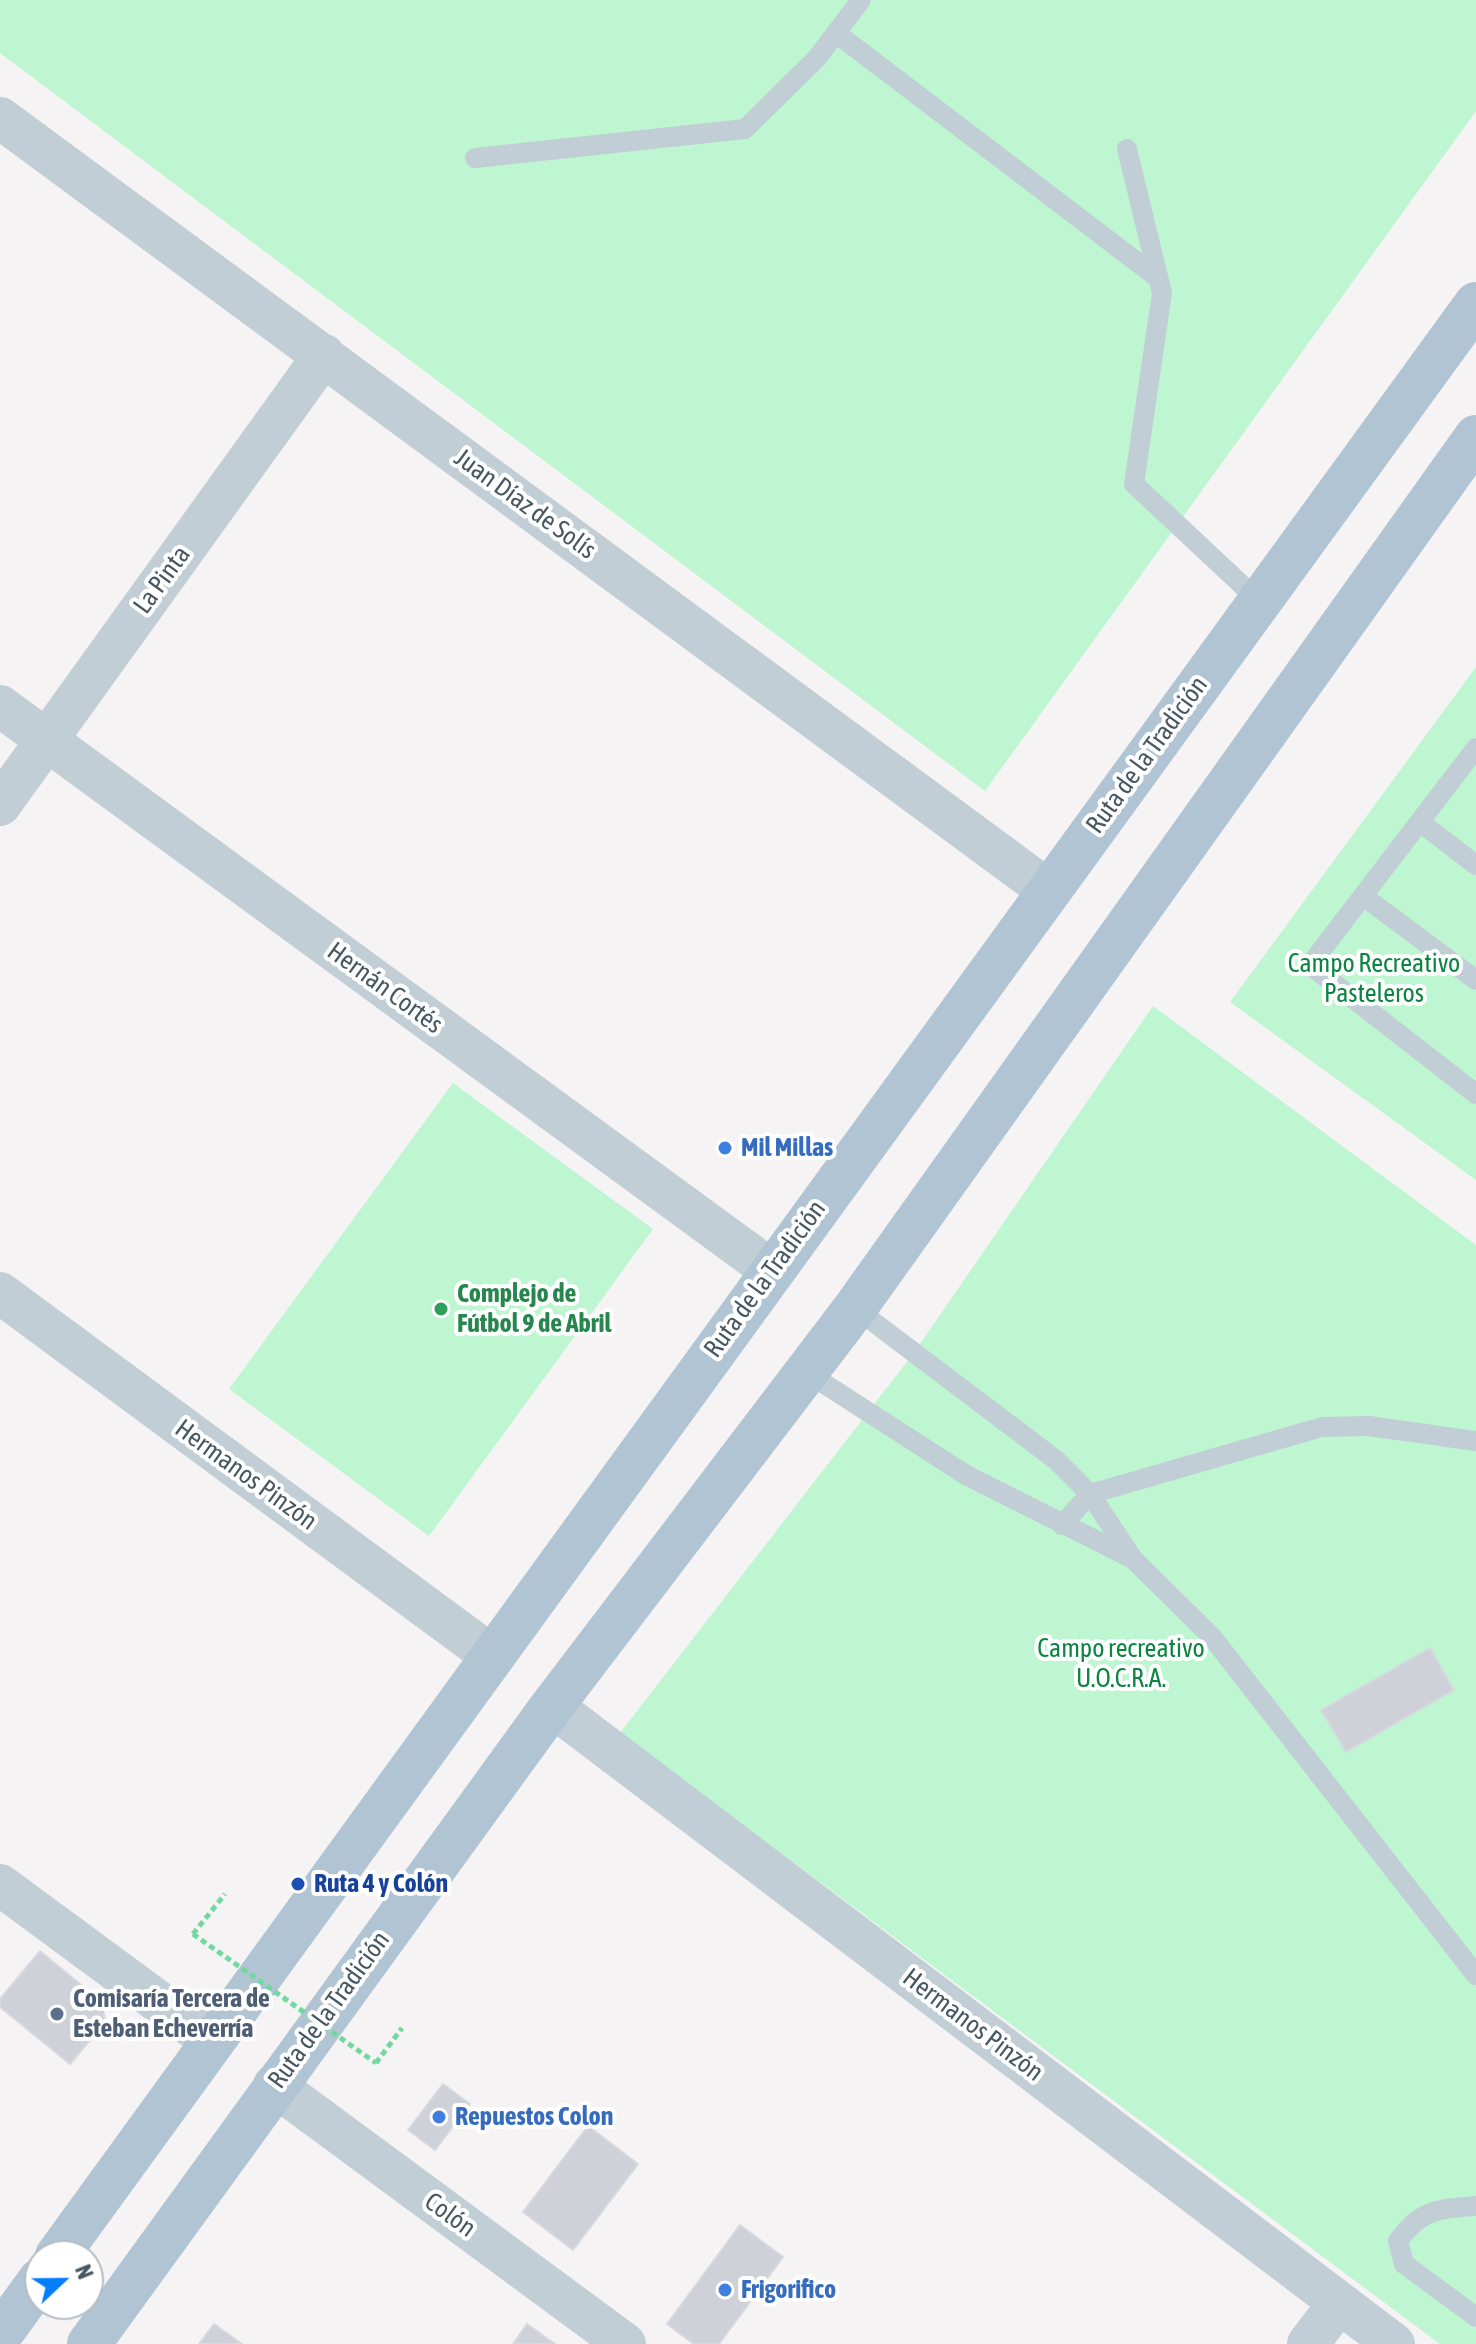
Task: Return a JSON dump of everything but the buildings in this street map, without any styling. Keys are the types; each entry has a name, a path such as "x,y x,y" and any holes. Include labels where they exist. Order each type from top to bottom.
{"main road":[{"name":"Ruta de la Tradición","path":"69,2240 1476,304"},
{"name":"Ruta de la Tradición","path":"89,2344 552,1706 855,1308 1476,437"},
{"path":"0,2335 24,2302"}],"street":[{"name":"Juan Díaz de Solís","path":"0,118 1049,891"},
{"name":"La Pinta","path":"0,805 324,355"},
{"name":"Hernán Cortés","path":"0,706 771,1270"},
{"name":"Hermanos Pinzón","path":"0,1293 492,1656"},
{"name":"Hermanos Pinzón","path":"552,1706 1394,2344"},
{"path":"0,1885 213,2042"},
{"name":"Colón","path":"274,2085 625,2344"},
{"path":"1308,2344 1339,2303"}],"lane":[{"path":"475,158 745,129 817,58 861,0"},
{"path":"836,33 1158,278"},
{"path":"1127,149 1162,293 1134,484 1258,600"},
{"path":"1476,750 1310,965 1476,1094"},
{"path":"1420,822 1476,865"},
{"path":"1363,896 1476,980"},
{"path":"855,1308 1056,1460 1090,1494 1133,1559 1212,1637 1476,1975"},
{"path":"806,1372 966,1475 1133,1559"},
{"path":"1062,1525 1090,1494 1322,1427 1369,1426 1476,1441"},
{"path":"1475,2310 1404,2264 1398,2241 1412,2221 1437,2209 1476,2206"}],"path":[{"path":"225,1894 193,1934 376,2063 402,2028"}],"green space":[{"path":"0,0 1476,0 1476,111 985,791 0,53"},
{"name":"Campo Recreativo Pasteleros","path":"1476,667 1476,1180 1230,1002"},
{"name":"Campo recreativo U.O.C.R.A.","path":"1153,1006 1476,1245 1476,2344 1440,2344 620,1733 913,1354"},
{"name":"Complejo de Fútbol 9 de Abril","path":"453,1083 653,1229 429,1536 229,1389"}],"place":[{"name":"Mil Millas","path":"725,1148"},
{"name":"Complejo de Fútbol 9 de Abril","path":"441,1309"},
{"name":"Ruta 4 y Colón","path":"298,1884"},
{"name":"Comisaría Tercera de Esteban Echeverría","path":"57,2014"},
{"name":"Repuestos Colon","path":"439,2117"},
{"name":"Frigorifico","path":"725,2290"}]}
